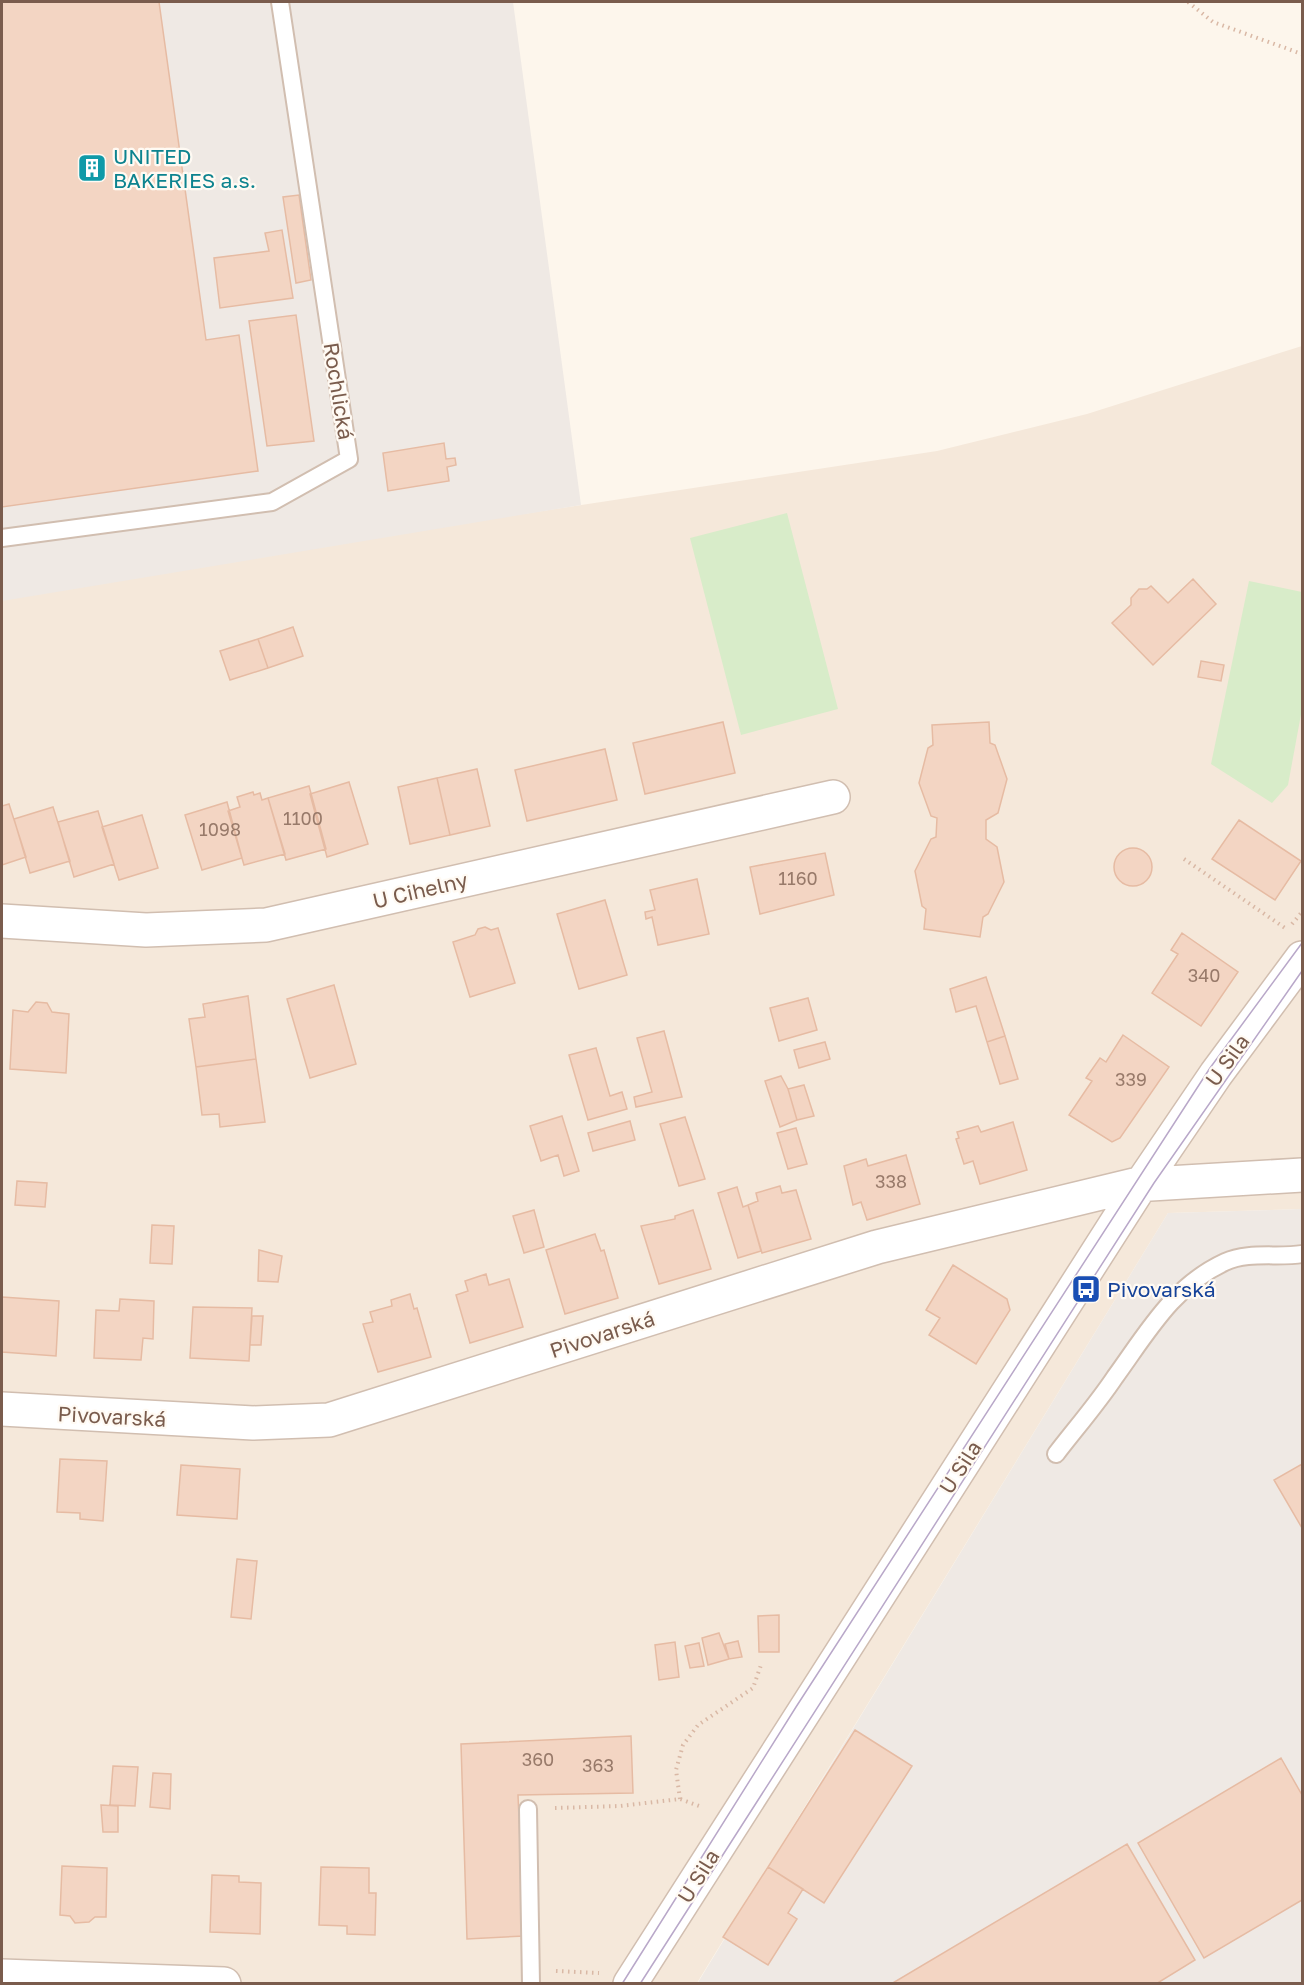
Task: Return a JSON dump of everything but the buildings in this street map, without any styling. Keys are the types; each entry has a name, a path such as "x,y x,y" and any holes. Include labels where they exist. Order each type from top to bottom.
{"street":[{"name":"U Cihelny","path":"2,921 146,930 266,925 833,797"},
{"name":"U Sila","path":"618,1978 732,1821 1140,1186 1216,1074 1302,958"},
{"name":"Pivovarská","path":"2,1409 253,1423 329,1420 877,1246 1134,1185 1302,1175"},
{"path":"2,1976 224,1983"}],"lane":[{"name":"Rochlická","path":"2,538 272,502 349,459 280,2"},
{"path":"1056,1454 1115,1377 1148,1328 1172,1300 1226,1262 1254,1256 1302,1254"},
{"path":"528,1809 530,1977"}],"path":[{"path":"1188,2 1213,22 1302,54"},
{"path":"1184,859 1287,929"},
{"path":"680,1799 676,1770 683,1745 698,1725 753,1688 761,1665"},
{"path":"528,1809 620,1806 680,1799 711,1810 732,1821"},
{"path":"530,1977 618,1978"}],"shaded area":[{"path":"2,2 513,2 581,505 2,601"},
{"path":"1302,346 1302,1209 1168,1213 697,1983 2,1984 2,599 318,545 937,451 1087,414"},
{"path":"1302,1209 1302,1983 697,1984 1168,1213"}],"green space":[{"path":"787,513 838,709 741,735 690,538"},
{"path":"1249,581 1302,592 1302,709 1288,785 1272,803 1211,764"}],"tram line":[{"path":"622,1984 796,1707 1210,1068 1302,943"},
{"path":"640,1984 1154,1183 1302,971"}],"place":[{"name":"UNITED BAKERIES a.s.","path":"92,168"},
{"name":"Pivovarská","path":"1086,1289"}]}
